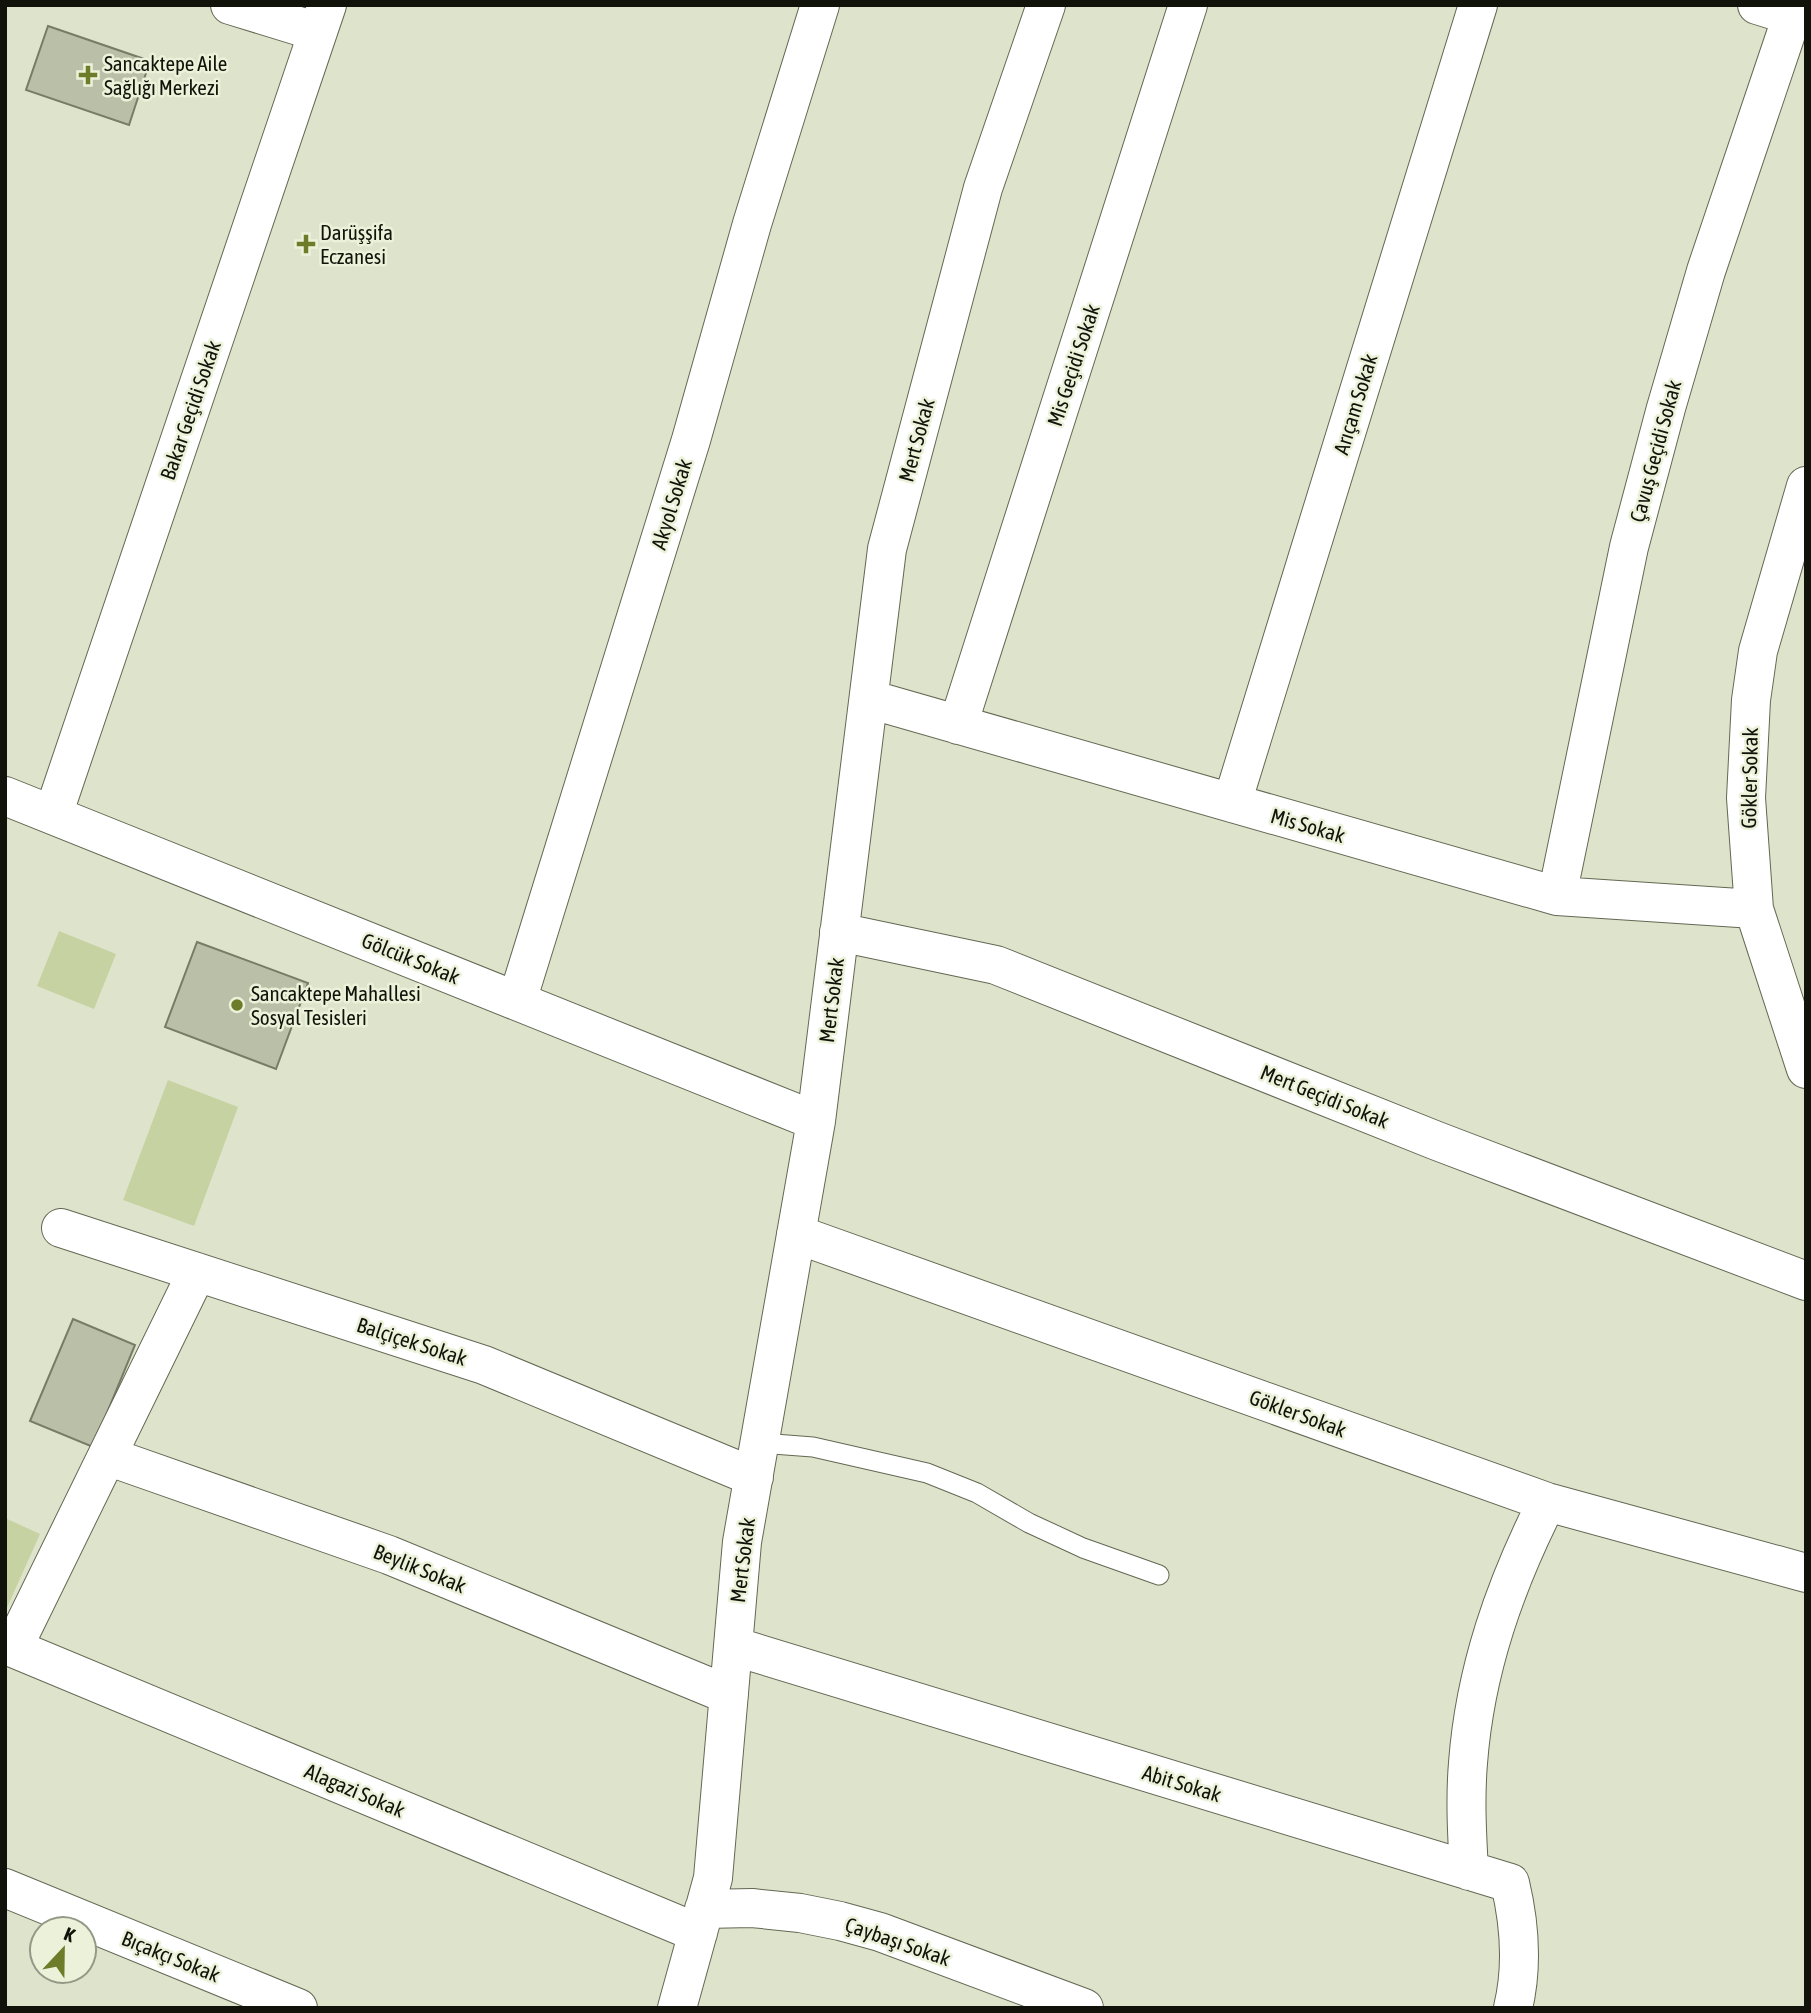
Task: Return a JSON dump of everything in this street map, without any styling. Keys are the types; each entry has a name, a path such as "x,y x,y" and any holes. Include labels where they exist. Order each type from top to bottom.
{"street":[{"path":"230,5 323,19"},
{"name":"Akyol Sokak","path":"517,1001 691,440 752,223 820,5"},
{"name":"Mert Sokak","path":"677,2008 713,1878 742,1542 816,1121 887,549 983,188 1046,5"},
{"name":"Mis Geçidi Sokak","path":"958,725 1188,5"},
{"name":"Arıçam Sokak","path":"1232,803 1478,5"},
{"name":"Çavuş Geçidi Sokak","path":"1558,897 1632,534 1706,271 1785,14"},
{"name":"Bakar Geçidi Sokak","path":"53,815 323,19"},
{"name":"Gökler Sokak","path":"1806,486 1791,589 1758,651 1746,798 1754,909 1806,1069"},
{"name":"Mis Sokak","path":"869,699 1558,897 1754,909"},
{"name":"Gölcük Sokak","path":"5,796 816,1121"},
{"name":"Mert Geçidi Sokak","path":"839,932 996,965 1424,1135 1806,1280"},
{"name":"Balçiçek Sokak","path":"61,1228 484,1364 757,1460"},
{"name":"Gökler Sokak","path":"796,1234 1548,1502 1806,1573"},
{"path":"107,1457 197,1272"},
{"name":"Alagazi Sokak","path":"107,1457 13,1648 701,1921"},
{"name":"Beylik Sokak","path":"107,1457 389,1555 729,1695"},
{"path":"1469,1871 1466,1817 1474,1710 1502,1603 1522,1552 1548,1502"},
{"name":"Abit Sokak","path":"733,1646 1510,1883 1520,1937 1520,1965 1513,2008"},
{"name":"Bıçakçı Sokak","path":"5,1888 298,2008"},
{"name":"Çaybaşı Sokak","path":"701,1921 752,1908 840,1921 880,1932 1084,2008"}],"lane":[{"path":"757,1460 814,1447 928,1474 977,1493 1029,1523 1083,1548 1159,1575"}],"green space":[{"path":"59,931 116,954 94,1009 37,986"},
{"path":"168,1080 238,1107 194,1226 123,1200"},
{"path":"5,1518 40,1534 5,1612"}],"building":[{"name":"Sancaktepe Aile Sağlığı Merkezi","path":"48,26 150,61 129,125 26,90"},
{"name":"Sancaktepe Mahallesi Sosyal Tesisleri","path":"197,942 308,983 276,1069 165,1027"},
{"path":"73,1319 135,1345 93,1447 30,1421"}],"place":[{"name":"Sancaktepe Aile Sağlığı Merkezi","path":"88,75"},
{"name":"Darüşşifa Eczanesi","path":"306,244"},
{"name":"Sancaktepe Mahallesi Sosyal Tesisleri","path":"237,1005"}]}
